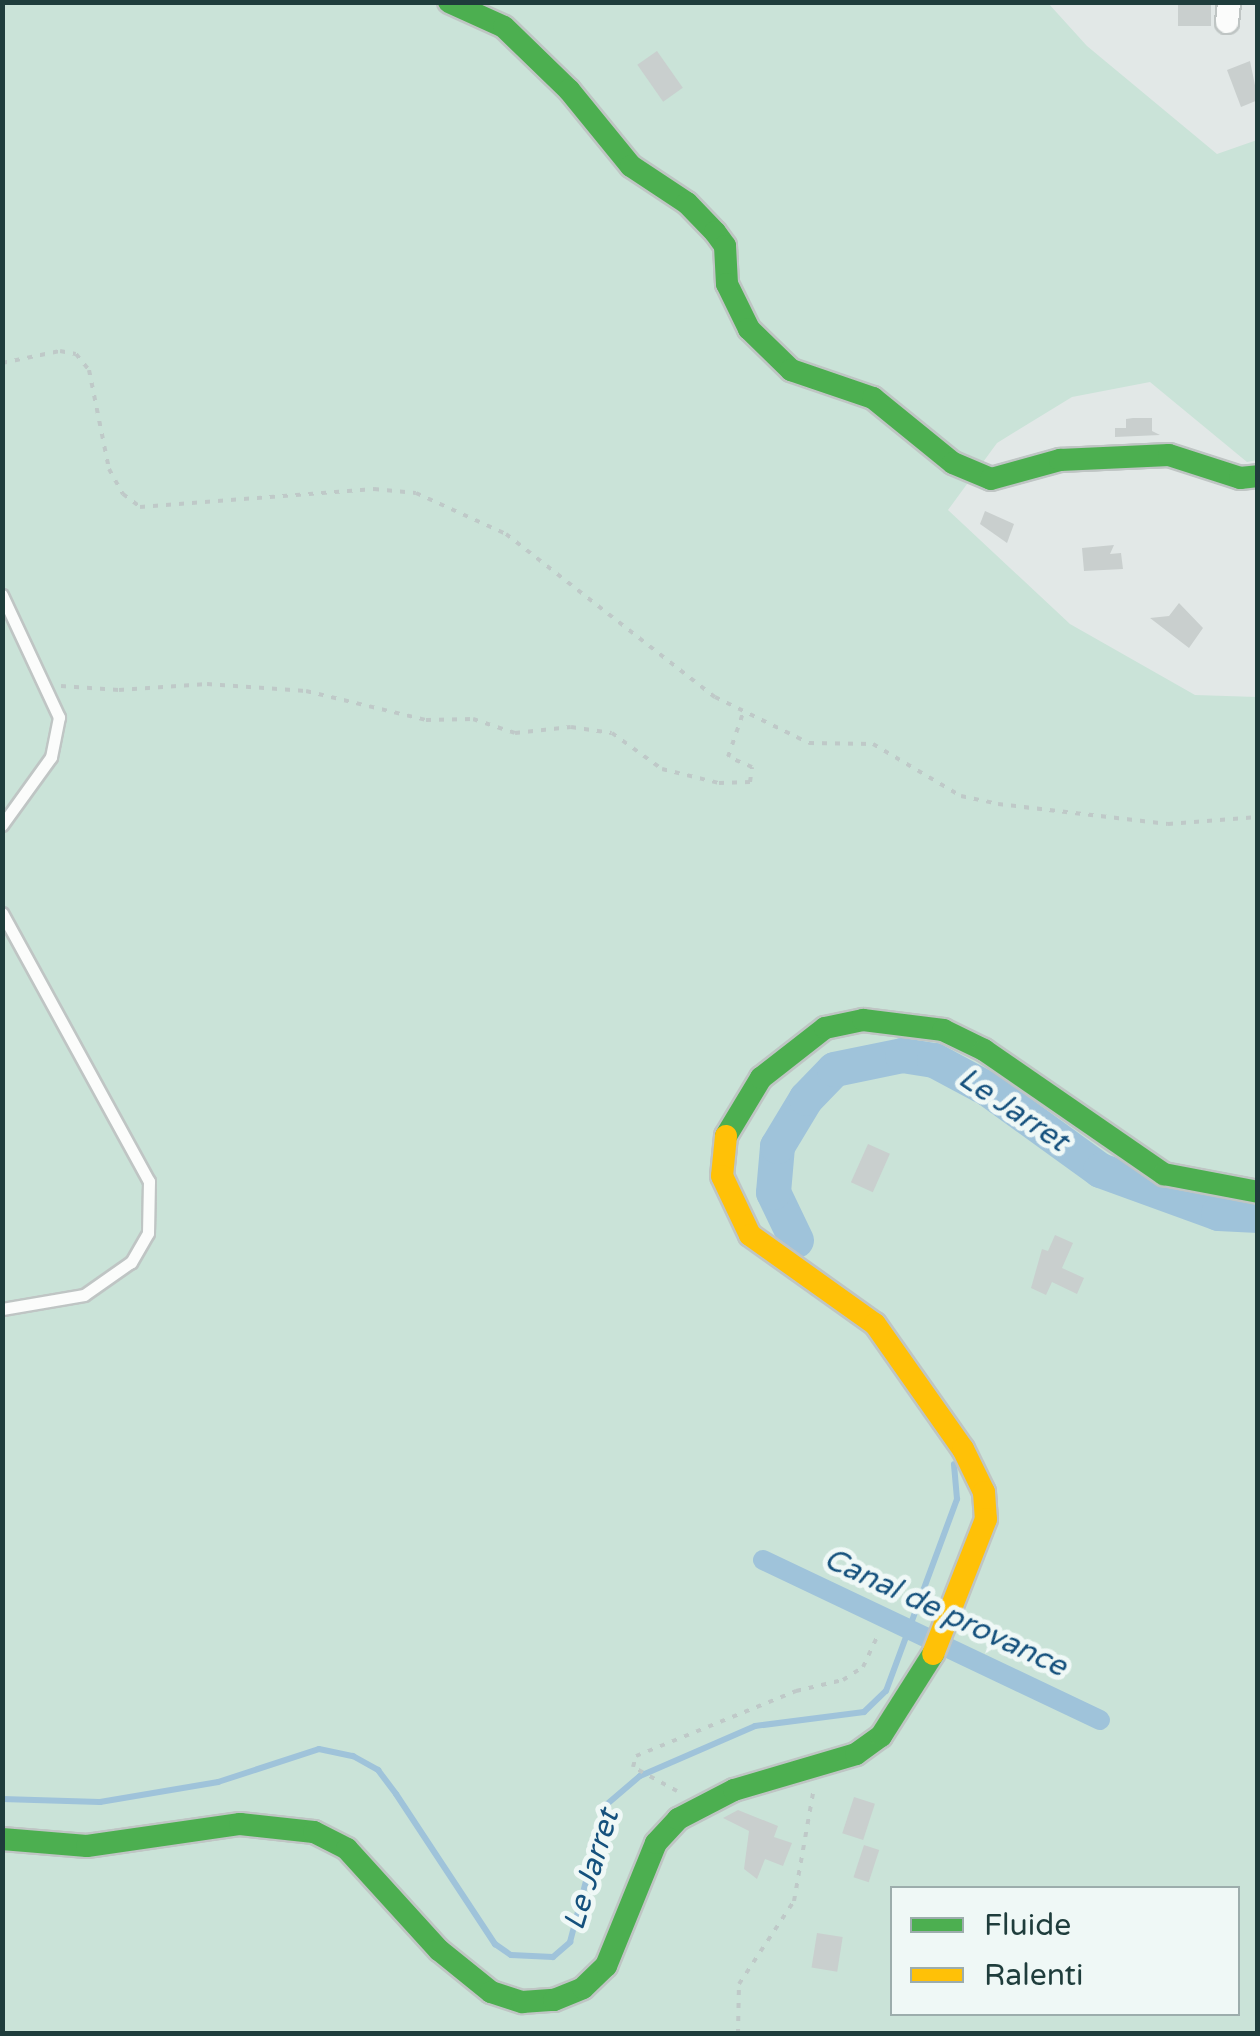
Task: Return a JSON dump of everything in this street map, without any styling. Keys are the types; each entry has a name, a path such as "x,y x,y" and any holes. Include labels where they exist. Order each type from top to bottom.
{"main road":[{"path":"448,2 504,27 569,90 631,166 688,203 724,246 727,284 749,328 791,370 873,398 953,464 992,478 1060,460 1169,455 1240,478 1258,476"},
{"path":"2,1839 87,1846 260,1824 314,1832 347,1849 373,1873 463,1973 522,2002 554,2000 583,1988 606,1966 656,1844 678,1819 734,1790 856,1754 902,1708 967,1582 986,1519 984,1492 963,1450 875,1324 750,1234 732,1206 722,1176 726,1140 749,1093 794,1046 825,1028 863,1020 906,1022 984,1050 1164,1174 1258,1192"}],"lane":[{"path":"2,595 60,717 50,757 2,826"},
{"path":"2,913 148,1181 148,1233 131,1262 84,1295 2,1309"}],"path":[{"path":"2,363 60,351 76,354 89,370 109,469 123,494 140,506 374,488 416,493 506,534 715,698 808,742 874,744 961,796 998,804 1168,824 1258,817"},
{"path":"46,685 119,690 207,684 306,691 426,720 473,719 515,733 585,729 612,733 662,769 719,783 750,782 752,768 728,757 744,711"},
{"path":"656,1783 634,1767 636,1756 796,1690 843,1680 863,1667 876,1637"},
{"path":"738,2034 739,1984 794,1900 816,1768"}],"green space":[{"path":"3,3 1048,3 1087,46 1217,154 1257,140 1257,460 1247,462 1150,382 1072,397 997,443 948,510 1070,624 1195,695 1257,697 1257,2033 3,2034"}],"building":[{"path":"1178,2 1211,2 1211,26 1178,26"},
{"path":"657,51 683,88 663,102 637,65"},
{"path":"1250,61 1258,100 1241,107 1227,70"},
{"path":"1152,418 1152,431 1160,435 1115,437 1115,428 1126,428 1126,419"},
{"path":"985,511 1014,524 1007,543 980,524"},
{"path":"1114,545 1110,554 1121,553 1123,569 1084,571 1082,548"},
{"path":"1179,603 1203,628 1189,648 1150,618 1169,616"},
{"path":"868,1144 890,1154 873,1192 851,1182"},
{"path":"1055,1235 1073,1243 1062,1268 1084,1278 1077,1294 1052,1282 1046,1295 1031,1288 1042,1249 1048,1251"},
{"path":"854,1797 875,1804 863,1840 842,1833"},
{"path":"738,1810 778,1826 774,1837 792,1843 783,1866 765,1859 757,1879 744,1869 749,1831 723,1818"},
{"path":"864,1845 879,1850 869,1882 853,1877"},
{"path":"817,1933 843,1937 837,1972 812,1968"}],"waterway":[{"name":"Le Jarret","path":"796,1240 773,1192 777,1146 806,1098 834,1069 902,1055 934,1060 988,1089 1100,1170 1218,1213 1258,1215"},
{"name":"Le Jarret","path":"2,1799 100,1802 218,1782 319,1749 353,1756 378,1770 495,1944 511,1955 553,1957 570,1942 606,1805 640,1776 755,1726 864,1712 886,1691 957,1499 954,1464"},
{"name":"Canal de provance","path":"763,1560 1100,1720"}],"traffic: fast":[{"path":"449,2 504,27 569,90 631,166 687,203 715,232 725,246 727,284 749,329 791,370 873,398 953,463 991,479 1060,460 1169,455 1240,478 1258,476"},
{"path":"726,1136 761,1078 825,1028 863,1020 943,1030 984,1050 1164,1174 1258,1192"},
{"path":"2,1839 87,1846 240,1824 314,1832 347,1849 439,1950 491,1992 522,2002 554,2000 583,1988 606,1966 656,1843 678,1819 734,1790 856,1754 881,1736 933,1654"}],"traffic: slow":[{"path":"726,1136 722,1176 750,1235 875,1324 963,1449 984,1492 986,1519 933,1654"}]}
